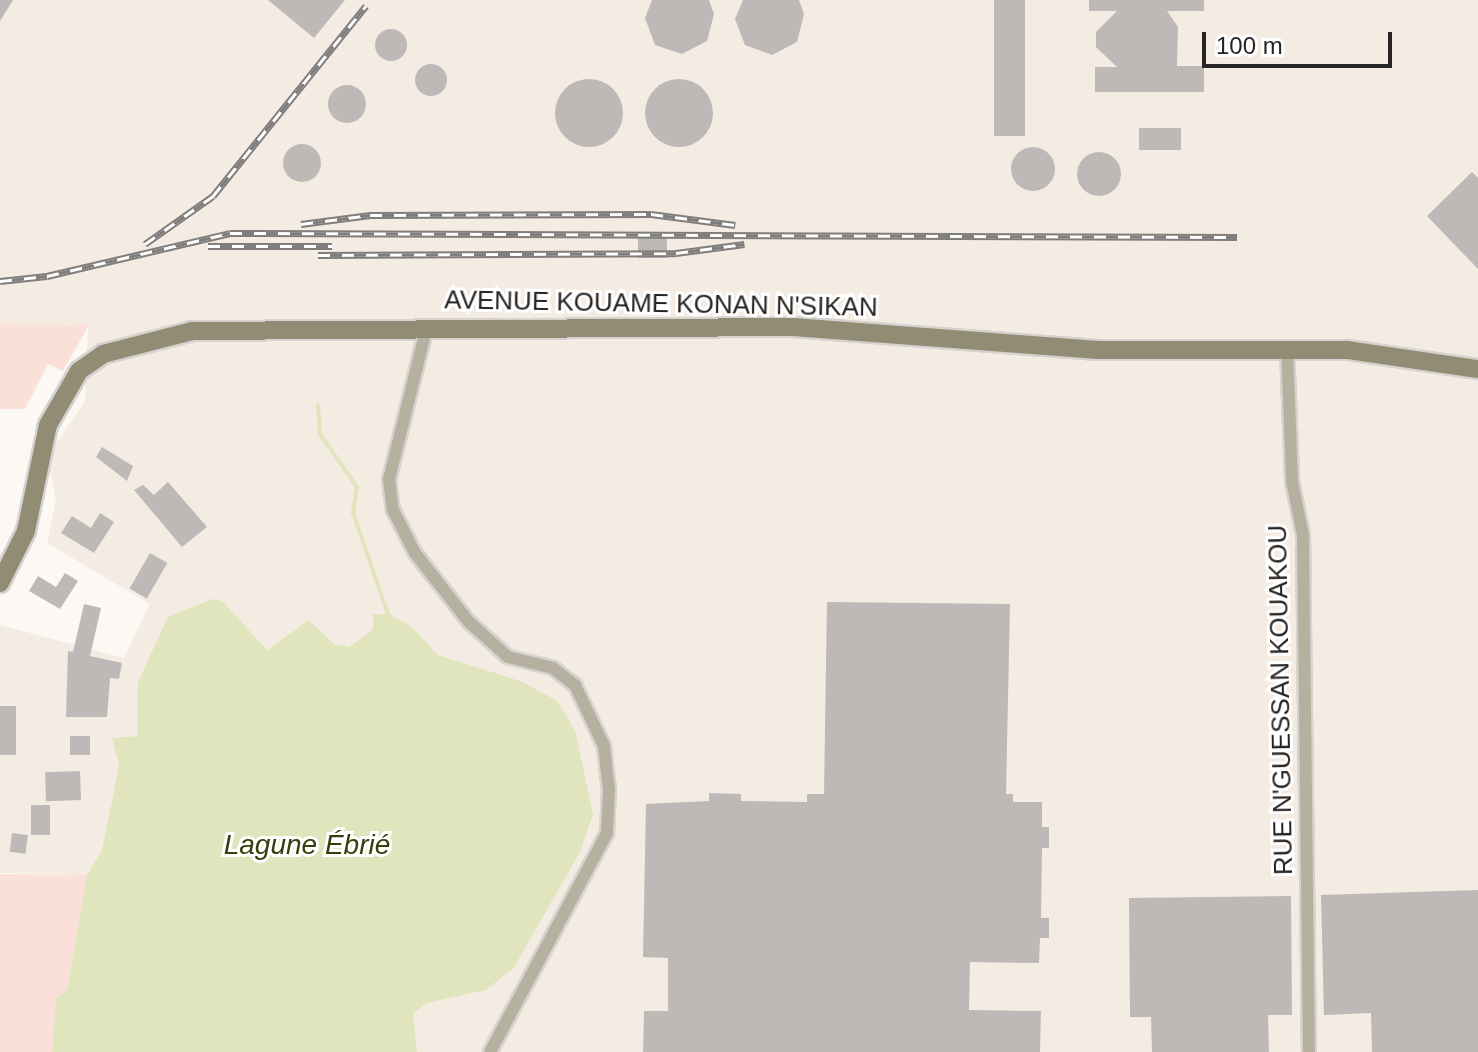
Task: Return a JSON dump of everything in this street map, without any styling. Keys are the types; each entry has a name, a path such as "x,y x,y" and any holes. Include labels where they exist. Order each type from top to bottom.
{"street":[{"name":"AVENUE KOUAME KONAN N'SIKAN","path":"0,583 26,531 48,425 79,371 103,354 192,331 427,326 793,327 1098,350 1287,348 1478,369"},
{"path":"427,326 389,479 393,510 415,553 469,622 508,657 553,668 575,685 604,746 609,790 607,833 490,1052"},
{"name":"RUE N'GUESSAN KOUAKOU","path":"1287,348 1292,481 1303,535 1309,1052"}],"shaded area":[{"path":"0,0 1478,0 1478,1052 417,1052 413,1014 427,1003 486,990 513,969 580,852 453,659 438,655 412,627 373,629 349,647 334,644 309,621 267,650 251,634 138,682 141,727 137,736 112,738 119,766 102,850 87,875 0,873 0,625 124,658 150,604 47,543 56,499 49,467 53,448 85,401 88,325 0,324"},
{"path":"0,324 89,325 63,371 48,364 25,409 0,409"},
{"path":"0,874 87,875 67,989 56,998 52,1052 0,1052"}],"water":[{"name":"Lagune Ébrié","path":"213,599 222,601 267,650 309,620 334,644 349,647 373,629 373,614 389,614 412,627 438,655 523,682 557,701 575,730 593,814 580,852 513,969 486,990 427,1003 413,1014 417,1052 52,1052 56,998 67,989 87,875 102,850 119,766 112,738 137,736 138,682 168,617"}],"building":[{"path":"0,0 13,0 0,21"},
{"path":"268,0 345,0 314,38"},
{"path":"652,0 709,0 714,14 707,41 682,54 655,45 645,18"},
{"path":"743,0 799,0 804,14 797,42 772,55 745,45 735,19"},
{"path":"994,0 1025,0 1025,136 994,136"},
{"path":"1089,0 1204,0 1204,11 1167,11 1178,27 1177,66 1204,66 1204,92 1095,92 1095,67 1117,67 1096,47 1096,32 1117,11 1089,11"},
{"path":"391,29 402,34 407,45 402,56 391,61 380,56 375,45 380,34"},
{"path":"431,64 442,69 447,80 442,91 431,96 420,91 415,80 420,69"},
{"path":"582,79 596,79 608,84 618,94 623,113 618,132 608,142 596,147 582,147 570,142 560,132 555,120 555,106 560,94 570,84"},
{"path":"672,79 686,79 698,84 708,94 713,113 708,132 698,142 686,147 672,147 660,142 650,132 645,120 645,106 650,94 660,84"},
{"path":"347,85 361,90 366,104 361,118 347,123 333,118 328,104 333,90"},
{"path":"1139,128 1181,128 1181,150 1139,150"},
{"path":"302,144 316,149 321,163 316,177 302,182 288,177 283,163 288,149"},
{"path":"1033,147 1048,154 1055,169 1048,184 1033,191 1018,184 1011,169 1018,154"},
{"path":"1099,152 1115,158 1121,174 1115,190 1099,196 1083,190 1077,174 1083,158"},
{"path":"1472,172 1478,178 1478,269 1427,216"},
{"path":"638,237 667,237 667,258 638,258"},
{"path":"102,447 133,466 127,481 96,457"},
{"path":"168,482 207,527 182,547 134,490 143,485 154,495"},
{"path":"100,513 114,522 94,553 61,533 72,516 91,528"},
{"path":"150,553 167,563 147,599 130,589"},
{"path":"65,573 78,581 60,609 29,591 38,576 56,587"},
{"path":"827,602 1010,604 1006,794 1013,794 1013,802 1042,802 1042,827 1049,827 1049,848 1042,848 1041,918 1049,918 1049,938 1040,938 1039,963 970,962 969,1010 1041,1011 1040,1052 643,1052 644,1011 668,1011 668,958 643,957 646,804 709,801 709,793 741,794 741,801 807,802 807,794 824,794"},
{"path":"84,604 101,608 90,656 122,663 119,679 110,678 107,717 66,717 68,651 73,652"},
{"path":"0,706 16,706 16,755 0,755"},
{"path":"70,736 90,736 90,755 70,755"},
{"path":"80,771 81,800 46,801 45,772"},
{"path":"31,805 50,805 50,835 31,835"},
{"path":"12,833 28,835 26,854 10,852"},
{"path":"1478,890 1478,1052 1372,1052 1371,1013 1324,1015 1321,895"},
{"path":"1291,896 1292,1015 1268,1015 1269,1052 1152,1052 1151,1017 1130,1017 1129,898"}],"waterway":[{"path":"318,405 320,434 357,487 353,513 389,617"}],"railway":[{"path":"145,244 213,196 366,6"},
{"path":"301,224 370,215 651,214 735,225"},
{"path":"0,281 47,276 230,233 1237,237"},
{"path":"318,255 676,253 744,244"},
{"path":"208,246 332,246"}]}
